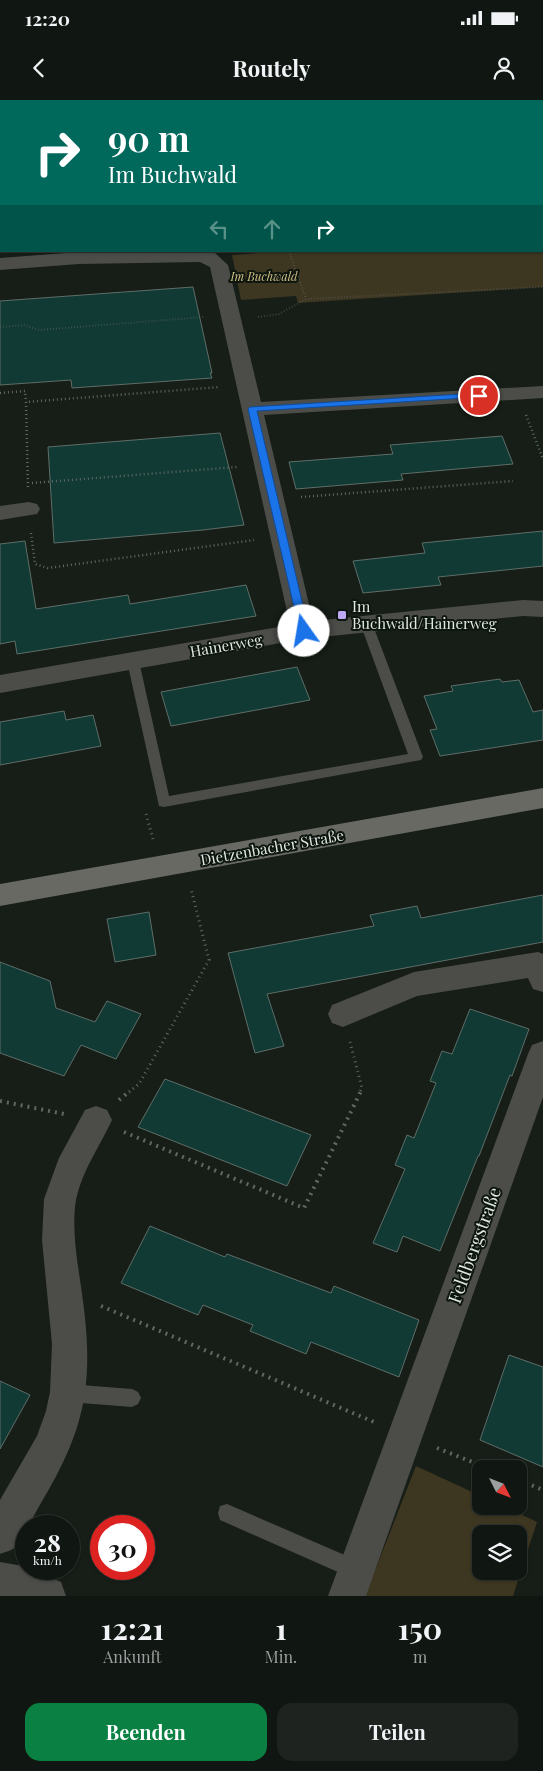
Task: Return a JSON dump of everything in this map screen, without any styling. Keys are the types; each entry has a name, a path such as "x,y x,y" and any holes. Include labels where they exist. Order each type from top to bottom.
{"main road":[{"name":"Dietzenbacher Straße","path":"0,895 543,798"}],"street":[{"path":"0,264 79,258 208,257 214,260 221,269 304,631"},
{"path":"253,409 543,392"},
{"path":"0,514 29,509"},
{"name":"Hainerweg","path":"0,684 304,631 523,608 543,609"},
{"path":"343,1014 414,984 538,964 543,980"},
{"name":"Feldbergstraße","path":"352,1583 543,1054"},
{"path":"0,1535 46,1455 58,1429 68,1393 70,1355 58,1212 60,1198 68,1176 96,1120"},
{"path":"0,1581 23,1585 47,1596"}],"lane":[{"path":"133,662 164,802 416,757 366,623"},
{"path":"68,1393 132,1398"},
{"path":"227,1513 352,1583"}],"path":[{"path":"289,252 306,299"},
{"path":"0,327 24,325 39,330 203,317 232,320 279,314 306,299 543,287"},
{"path":"26,402 247,385"},
{"path":"0,393 25,391 29,509 34,564 48,568 282,536"},
{"path":"517,394 543,459"},
{"path":"28,484 265,464"},
{"path":"273,500 513,481"},
{"path":"96,1120 139,1084 209,960 185,863"},
{"path":"0,1101 96,1120 304,1208 362,1088 343,1014"},
{"path":"64,1291 472,1462"},
{"path":"528,1484 543,1490"}],"green space":[{"name":"Im Buchwald","path":"272,252 543,252 543,287 298,303 296,296 241,300 232,255"},
{"path":"416,1466 472,1492 472,1515 523,1515 537,1522 527,1553 527,1525 472,1525 472,1580 518,1580 513,1596 365,1596"}],"building":[{"path":"193,287 212,378 72,388 71,380 0,385 0,301"},
{"path":"220,433 244,525 54,543 48,447"},
{"path":"502,436 513,464 401,474 403,480 296,489 289,462 393,454 390,445"},
{"path":"543,531 543,566 438,577 441,585 363,593 353,561 425,553 422,543"},
{"path":"25,541 36,609 128,595 130,604 246,585 256,616 17,654 15,641 0,644 0,544"},
{"path":"297,667 310,700 171,726 161,692"},
{"path":"500,679 502,682 519,680 533,712 543,710 543,740 440,756 430,730 437,729 424,696 453,691 451,686"},
{"path":"64,711 66,720 93,715 101,746 0,765 0,722"},
{"path":"543,895 543,942 267,994 284,1046 255,1053 228,953 374,926 370,915 417,906 421,918"},
{"path":"149,912 156,955 115,962 107,919"},
{"path":"0,962 50,981 56,1008 95,1022 107,1001 141,1014 116,1059 81,1045 64,1076 0,1053"},
{"path":"470,1009 529,1029 512,1076 510,1075 440,1251 403,1236 397,1252 373,1243 405,1169 395,1165 407,1135 414,1138 436,1083 430,1081 442,1051 452,1054"},
{"path":"165,1079 311,1135 287,1186 138,1127"},
{"path":"150,1226 225,1257 227,1254 331,1293 334,1286 419,1320 399,1377 311,1342 306,1354 250,1331 253,1325 203,1305 198,1315 121,1283"},
{"path":"509,1355 543,1367 543,1467 480,1440"},
{"path":"0,1381 30,1395 0,1449"}],"place":[{"name":"Im Buchwald/Hainerweg","path":"342,615"}],"route":[{"path":"304,631 253,409 479,396"}]}
